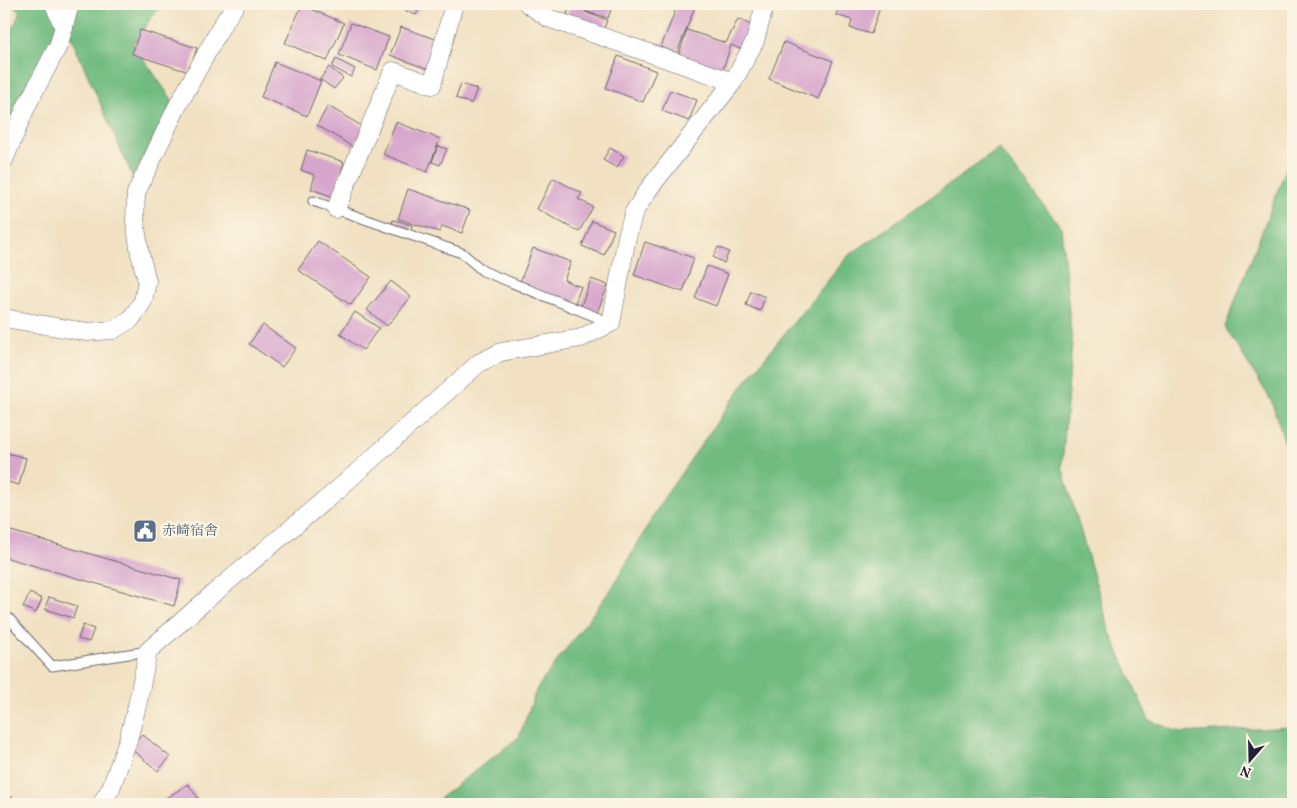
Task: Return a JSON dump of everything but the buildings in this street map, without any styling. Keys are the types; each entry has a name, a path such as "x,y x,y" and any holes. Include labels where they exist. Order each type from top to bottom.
{"street":[{"path":"54,4 64,28"},
{"path":"4,160 26,107 59,44 70,4"},
{"path":"4,318 86,332 113,330 131,318 143,302 147,281 140,254 135,221 136,193 176,110 222,25 236,4"},
{"path":"336,208 393,72 432,85 454,4"},
{"path":"528,4 548,18 733,82"},
{"path":"101,804 111,788 128,740 148,651 336,491 479,363 501,352 581,338 611,323 627,237 634,212 648,190 733,82 755,41 765,4"}],"lane":[{"path":"313,202 336,208 462,253 483,271 611,323"},
{"path":"4,613 52,666 148,651"}],"green space":[{"path":"12,4 161,4 133,44 173,101 133,177 69,33 4,158 4,46 20,13"},
{"path":"999,149 1061,227 1072,342 1062,467 1110,632 1149,720 1181,733 1293,727 1293,804 436,804 440,798 519,737 537,688 612,588 664,498 745,382 848,256"},
{"path":"1293,151 1293,468 1271,400 1225,327"}],"place":[{"name":"赤崎宿舎","path":"145,531"}]}
